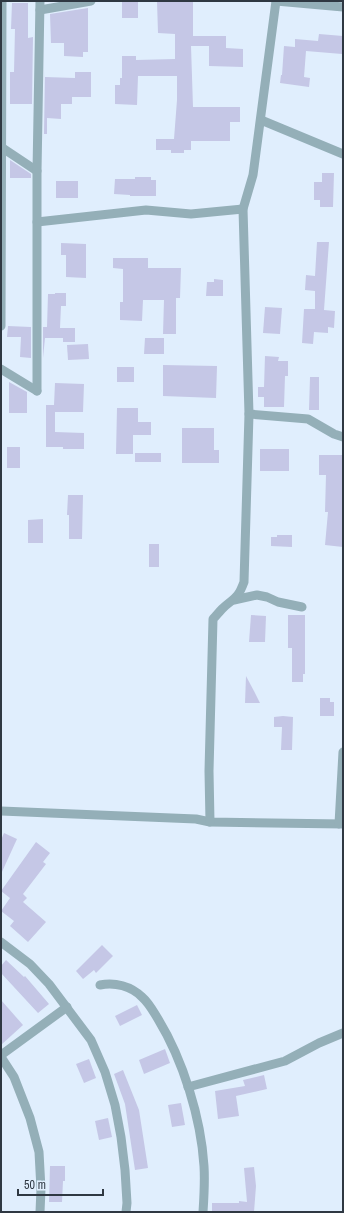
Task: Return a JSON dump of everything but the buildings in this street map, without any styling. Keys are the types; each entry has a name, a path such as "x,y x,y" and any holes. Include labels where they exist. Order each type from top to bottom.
{"street":[{"path":"1,326 2,1"},
{"path":"1,369 37,391 37,171 40,5 91,1"},
{"path":"210,822 209,771 213,619 222,609 234,600 240,592 244,582 249,414 243,209 253,174 276,1 343,7"},
{"path":"261,120 343,154"},
{"path":"1,147 37,171"},
{"path":"37,222 146,210 191,214 243,209"},
{"path":"249,414 308,419 334,434 343,436"},
{"path":"234,600 257,595 267,597 278,602 302,607"},
{"path":"1,811 196,819 210,822 341,824 343,752"},
{"path":"1,942 30,964 49,984 91,1040 105,1072 115,1105 125,1170 127,1203 126,1212"},
{"path":"100,985 113,983 127,987 142,996 149,1004 170,1038 188,1087 197,1119 204,1166 205,1189 203,1212"},
{"path":"40,1212 41,1188 39,1152 30,1118 14,1077 1,1056 67,1007"},
{"path":"188,1087 286,1061 319,1043 343,1033"}]}
